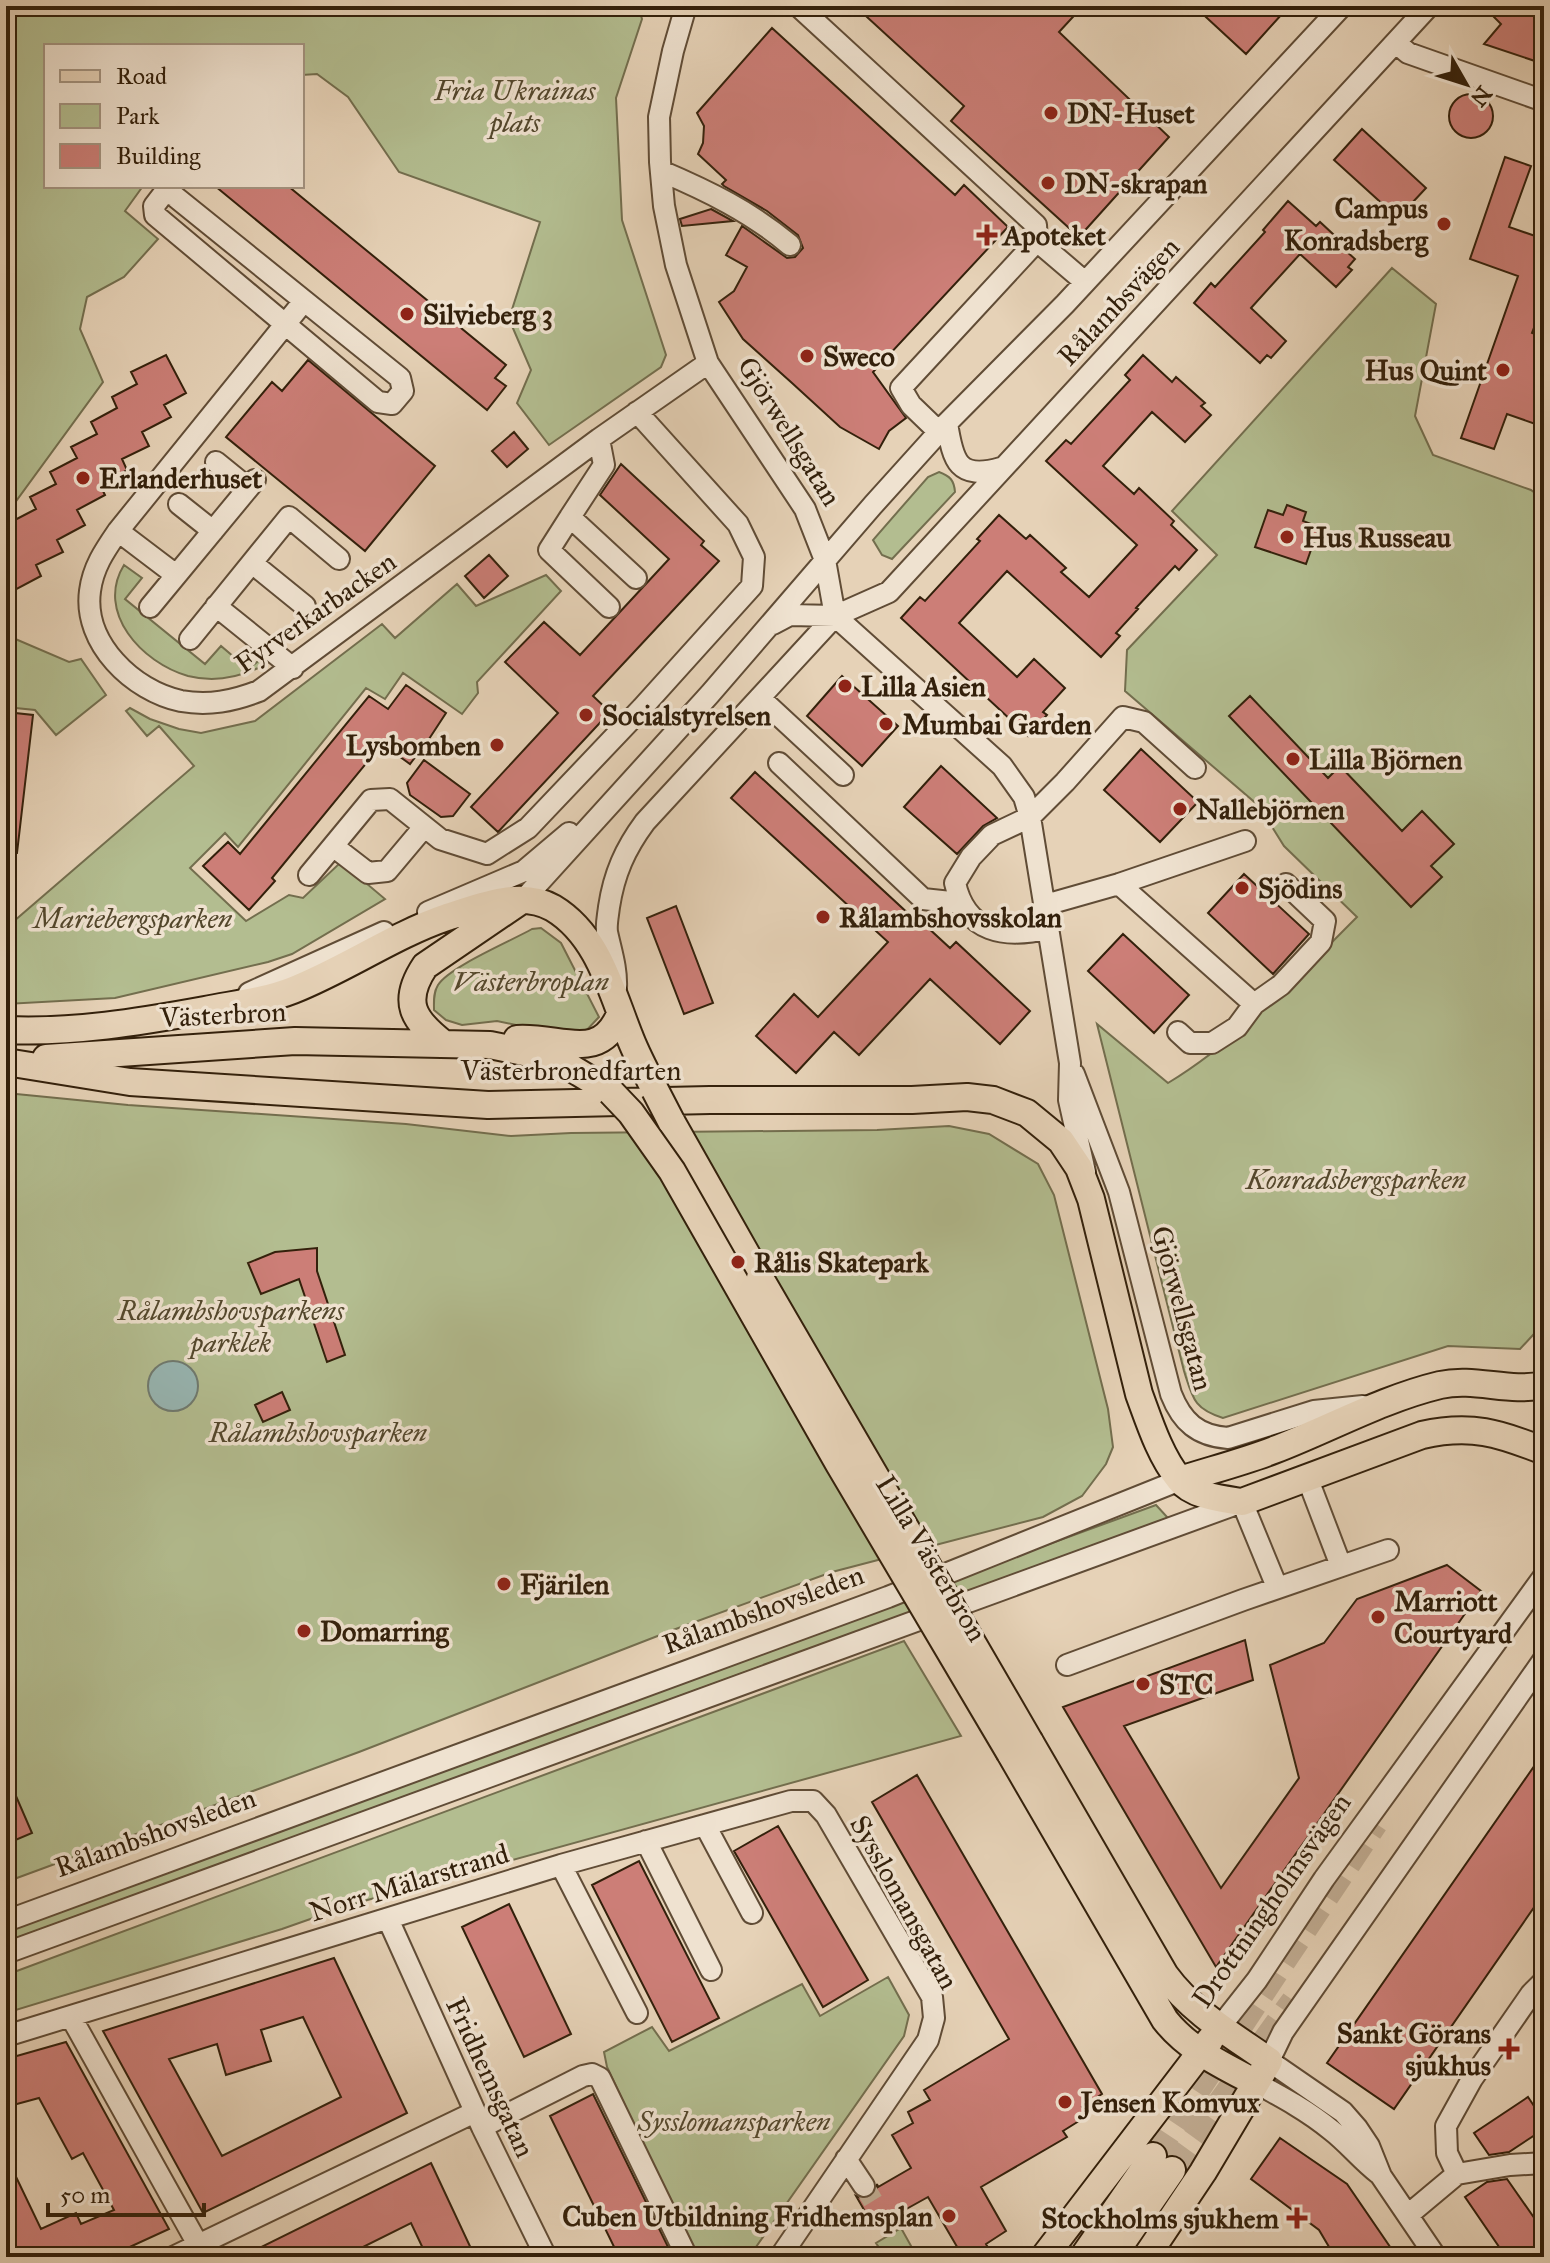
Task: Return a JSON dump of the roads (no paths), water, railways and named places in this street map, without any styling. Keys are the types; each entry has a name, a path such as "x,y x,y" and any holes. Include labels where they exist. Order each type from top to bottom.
{"main road":[{"name":"Västerbron","path":"6,1030 125,1025 262,1000 295,989 438,920 478,907 524,899"},
{"path":"524,899 551,907 580,930 593,949 618,1006 613,1031 603,1040 589,1045 539,1038 490,1045 444,1044 421,1024 412,1009 413,988 425,966 524,899"},
{"name":"Lilla Västerbron","path":"618,1006 690,1159 1020,1748 1165,2020 1177,2035 1200,2053 1262,2072"},
{"name":"Västerbron","path":"6,1062 295,1041 444,1044"},
{"name":"Lilla Västerbron","path":"490,1045 555,1061 595,1080 631,1113 672,1171 839,1464 1165,1975 1178,1993 1220,2027 1262,2072"},
{"name":"Västerbronedfarten","path":"6,1062 130,1082 488,1105 967,1097 993,1100 1016,1108 1061,1141 1079,1168 1091,1199"},
{"name":"Gjörwellsgatan","path":"1091,1199 1143,1404 1180,1480"},
{"name":"Rålambshovsleden","path":"1180,1480 1272,1451 1382,1405 1456,1382 1517,1388 1544,1385"},
{"path":"1180,1480 1196,1491 1222,1500 1242,1502 1442,1431 1464,1428 1489,1431 1544,1451"},
{"path":"1227,1465 1242,1502"},
{"name":"Drottningholmsvägen","path":"1044,2257 1220,2027"},
{"path":"1146,2257 1203,2172 1262,2072"},
{"path":"1083,2257 1162,2163 1112,2257"}],"street":[{"name":"Gjörwellsgatan","path":"686,6 659,117 661,171 664,206 676,265 708,363 805,509 825,560 835,616 1002,766 1024,797 1030,817 1070,1063 1069,1100 1091,1199"},
{"path":"798,6 1036,225 1037,241 1085,282"},
{"name":"Rålambsvägen","path":"618,1006 617,972 606,928 616,871 626,849 645,822 835,616 889,592 1429,6"},
{"name":"Rålambsvägen","path":"524,899 772,625 825,560 943,428 1085,282 1330,10"},
{"path":"1396,43 1408,53 1544,101"},
{"path":"661,171 716,195 766,225 790,245"},
{"path":"164,193 173,195 304,301 400,378 403,391 392,404 378,402 285,325 155,215 154,206 164,193"},
{"path":"1001,468 978,473 963,468 943,428 911,405 901,388 1037,241"},
{"name":"Fyrverkarbacken","path":"304,301 118,531 96,565 89,594 93,626 102,646 127,674 179,701 234,701 259,691 599,439 708,363"},
{"path":"309,875 371,800 390,799 440,839 487,854 528,828 752,586 754,557 738,524 637,412"},
{"path":"599,439 604,465 549,550 609,607"},
{"path":"150,607 252,484 216,462"},
{"path":"179,504 213,531"},
{"path":"190,639 289,517 339,559"},
{"path":"570,517 636,578"},
{"path":"118,531 176,575"},
{"path":"252,563 305,606"},
{"path":"216,606 293,668"},
{"name":"Rålambsvägen","path":"772,625 790,615 835,616"},
{"path":"220,1007 524,871 560,843 688,703 710,694"},
{"path":"760,698 843,775"},
{"path":"1049,928 1026,934 1010,934 983,927 960,903 955,883 971,857 992,835 1030,817 1123,717 1144,722 1195,768"},
{"path":"779,763 923,899 960,903"},
{"path":"333,846 368,873 387,871 424,827"},
{"path":"1045,905 1119,884 1245,841"},
{"path":"1119,884 1254,1004"},
{"path":"1178,1032 1190,1043 1212,1043 1237,1027 1254,1004 1281,985 1321,942 1325,921 1286,884"},
{"name":"Gjörwellsgatan","path":"1070,1063 1119,1192 1177,1410 1188,1424 1214,1437 1228,1438 1314,1411 1382,1405"},
{"path":"1307,1477 1341,1566"},
{"name":"Rålambshovsleden","path":"6,1921 888,1597 1180,1480"},
{"path":"6,1953 1242,1502 1277,1587"},
{"path":"1067,1665 1277,1587 1388,1550"},
{"name":"Drottningholmsvägen","path":"1220,2027 1257,1980 1324,1879 1544,1576"},
{"path":"1436,2257 1381,2176 1333,2131 1285,2098 1262,2072 1283,2032 1544,1659"},
{"name":"Norr Mälarstrand","path":"6,2036 561,1865 791,1801 813,1801 826,1815"},
{"name":"Sysslomansgatan","path":"780,2257 928,2040 934,2018 932,1997 826,1815"},
{"path":"705,1825 752,1913"},
{"path":"646,1841 711,1970"},
{"path":"561,1865 637,2013"},
{"name":"Fridhemsgatan","path":"388,1919 546,2257"},
{"path":"1457,2174 1447,2153 1446,2126 1472,2079 1531,1994 1544,1981"},
{"path":"71,2017 202,2251"},
{"path":"173,2257 202,2251 479,2119 592,2074 600,2078 687,2257"},
{"path":"846,2159 864,2186"},
{"path":"1408,2215 1457,2174 1544,2163"}],"water":[{"path":"173,1361 191,1368 198,1386 191,1404 173,1411 155,1404 148,1386 155,1368"}],"tunnel":[{"path":"1153,2156 1375,1823"},
{"path":"1172,2170 1294,2001"},
{"path":"864,2186 873,2201"}],"place":[{"name":"DN-Huset","path":"1051,113"},
{"name":"DN-skrapan","path":"1048,183"},
{"name":"Campus Konradsberg","path":"1444,224"},
{"name":"Apoteket","path":"987,235"},
{"name":"Silvieberg 3","path":"407,314"},
{"name":"Sweco","path":"807,356"},
{"name":"Hus Quint","path":"1503,370"},
{"name":"Erlanderhuset","path":"83,478"},
{"name":"Hus Russeau","path":"1287,537"},
{"name":"Lilla Asien","path":"845,686"},
{"name":"Socialstyrelsen","path":"586,715"},
{"name":"Mumbai Garden","path":"886,724"},
{"name":"Lysbomben","path":"497,745"},
{"name":"Lilla Björnen","path":"1293,759"},
{"name":"Nallebjörnen","path":"1180,809"},
{"name":"Sjödins","path":"1242,888"},
{"name":"Rålambshovsskolan","path":"823,917"},
{"name":"Rålis Skatepark","path":"738,1262"},
{"name":"Fjärilen","path":"504,1584"},
{"name":"Marriott Courtyard","path":"1378,1617"},
{"name":"Domarring","path":"304,1631"},
{"name":"STC","path":"1143,1684"},
{"name":"Sankt Görans sjukhus","path":"1509,2049"},
{"name":"Jensen Komvux","path":"1065,2102"},
{"name":"Cuben Utbildning Fridhemsplan","path":"949,2216"},
{"name":"Stockholms sjukhem","path":"1297,2218"}],"park label":[{"name":"Fria Ukrainas plats","path":"515,106"},
{"name":"Mariebergsparken","path":"133,918"},
{"name":"Västerbroplan","path":"531,981"},
{"name":"Konradsbergsparken","path":"1356,1179"},
{"name":"Rålambshovsparkens parklek","path":"231,1326"},
{"name":"Rålambshovsparken","path":"318,1432"},
{"name":"Sysslomansparken","path":"734,2121"}]}
